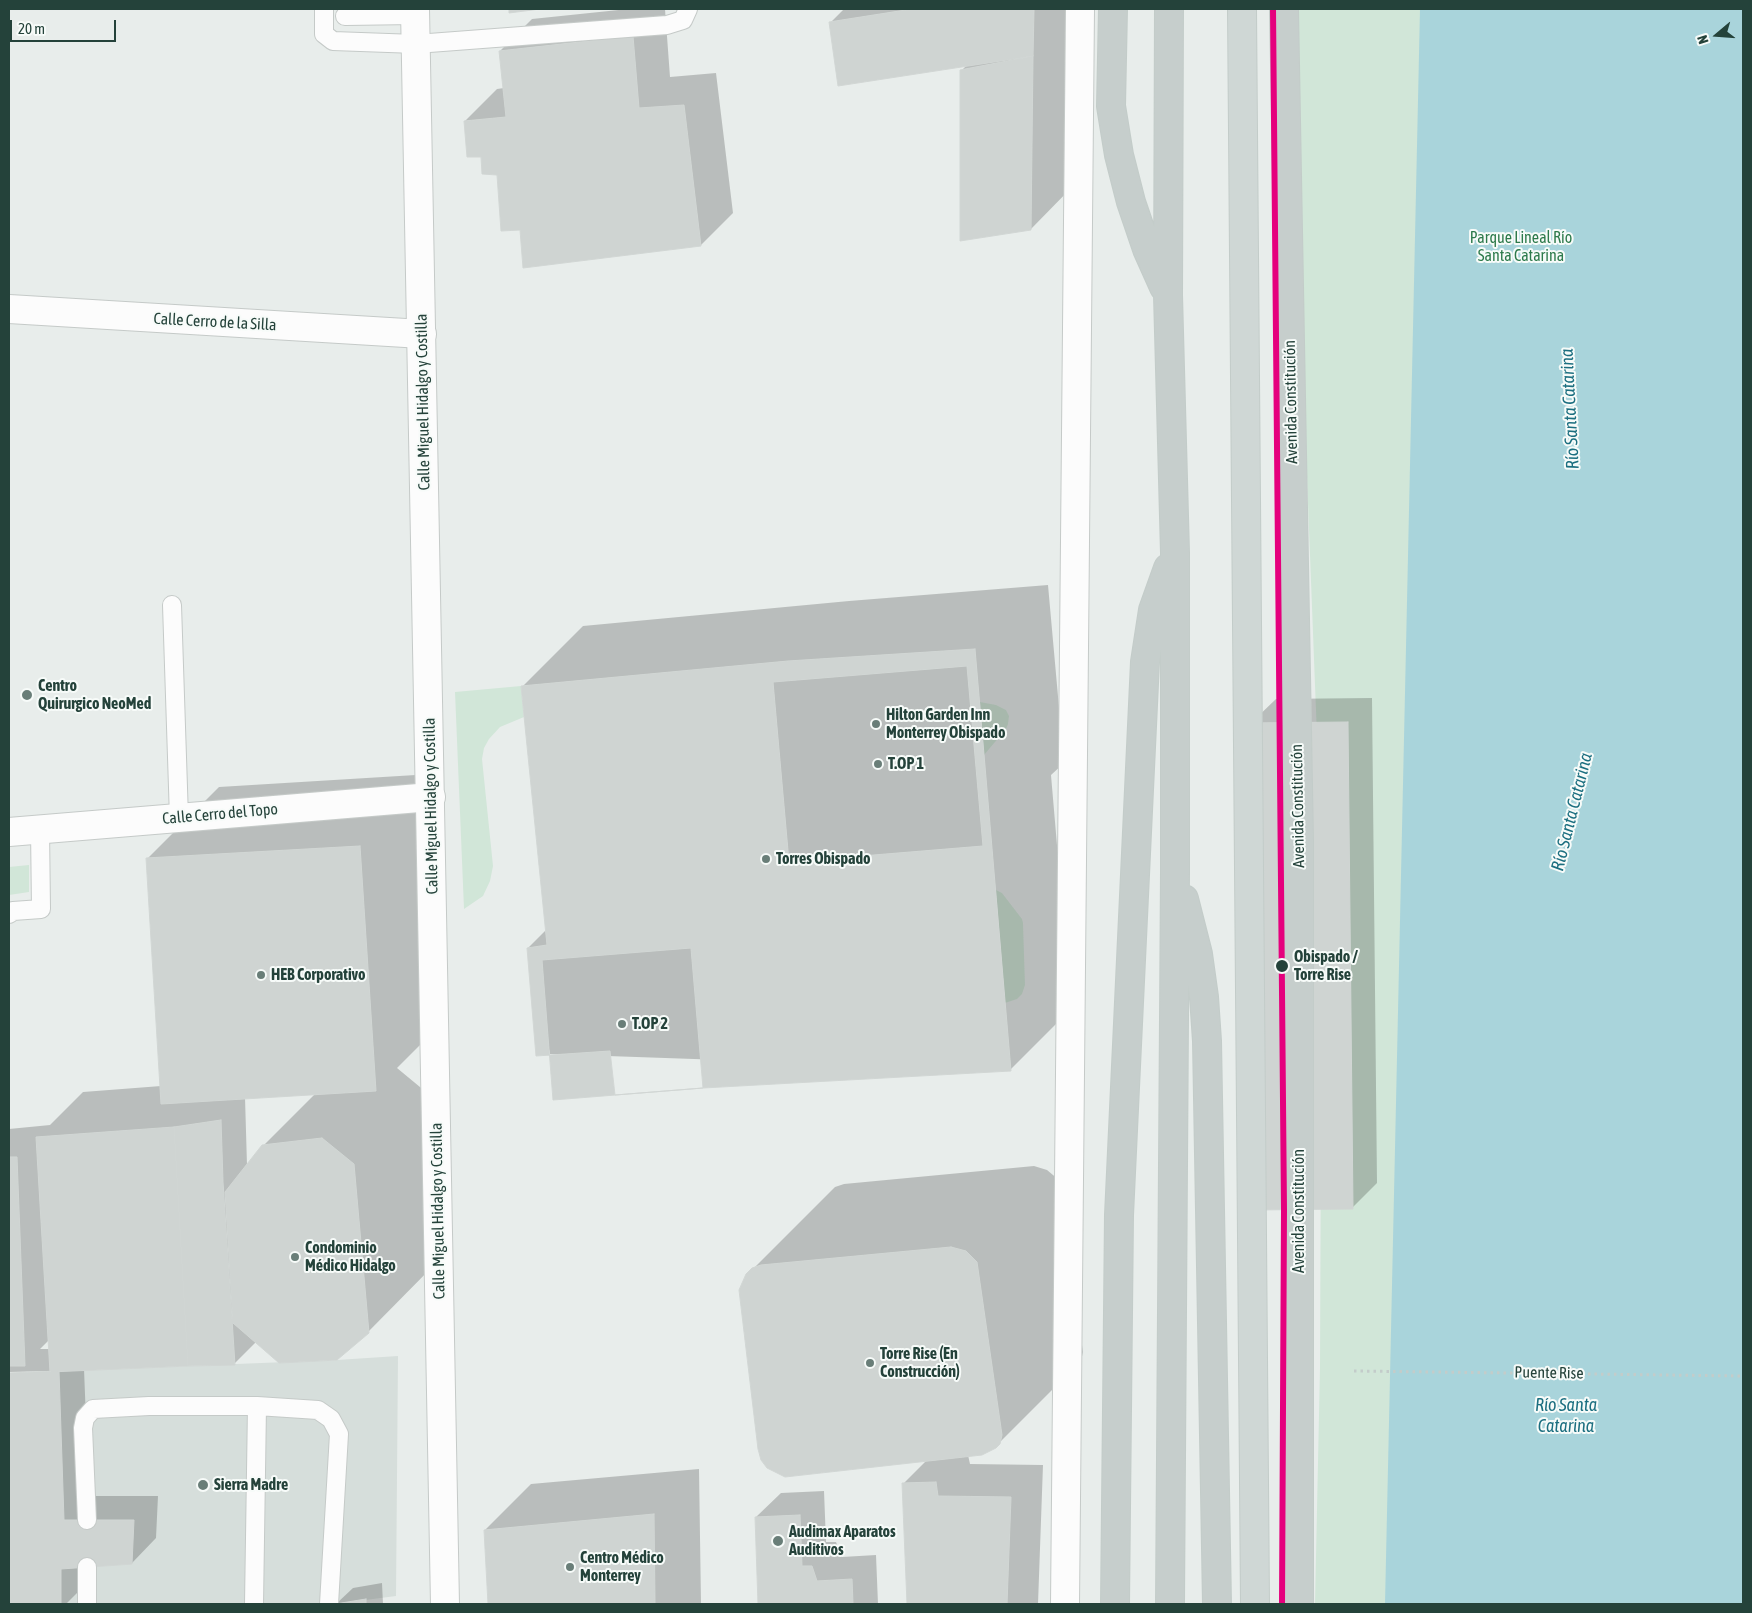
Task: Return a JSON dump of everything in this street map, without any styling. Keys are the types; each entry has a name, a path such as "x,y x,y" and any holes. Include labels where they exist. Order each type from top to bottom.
{"highway":[{"path":"1112,9 1111,106 1119,155 1131,202 1144,240 1168,295"},
{"path":"1169,9 1168,295 1175,553 1175,872 1170,1604"},
{"name":"Avenida Constitución","path":"1284,9 1299,841 1299,1604"},
{"path":"1115,1604 1119,1215 1145,662 1153,610 1175,553"},
{"path":"1175,872 1188,912 1198,954 1204,997 1211,1214 1217,1604"}],"main road":[{"path":"1242,9 1255,1604"}],"street":[{"path":"1065,1604 1080,9"},
{"name":"Calle Miguel Hidalgo y Costilla","path":"415,12 445,1604"},
{"name":"Calle Cerro de la Silla","path":"9,310 422,334"},
{"name":"Calle Cerro del Topo","path":"9,832 431,797"}],"lane":[{"path":"324,9 324,34 333,41 416,44 667,25 683,20 688,9"},
{"path":"345,16 415,12"},
{"path":"172,605 180,818"},
{"path":"9,914 13,911 41,909 40,829"},
{"path":"87,1520 83,1428 85,1418 93,1409 149,1406 257,1406 318,1410 331,1419 339,1434 329,1604"},
{"path":"254,1604 257,1406"},
{"path":"87,1567 87,1604"}],"path":[{"name":"Puente Rise","path":"1354,1371 1743,1376"}],"shaded area":[{"name":"Sierra Madre","path":"398,1356 396,1596 335,1604 9,1604 9,1373"}],"green space":[{"name":"Río Santa Catarina","path":"1289,9 1743,9 1743,1604 1315,1604 1320,1368 1322,867"},
{"path":"521,686 524,717 500,727 484,748 482,759 493,866 490,881 483,896 464,909 455,692"},
{"path":"980,702 996,705 1006,710 1009,716 1006,729 984,755"},
{"path":"29,865 29,892 9,895 9,867"},
{"path":"996,890 1002,893 1023,923 1025,985 1022,994 1017,999 1005,1003"}],"water":[{"name":"Río Santa Catarina","path":"1420,9 1743,9 1743,1604 1385,1604"}],"building":[{"path":"509,9 540,9 509,13"},
{"path":"912,9 1034,9 1033,56 838,86 829,22"},
{"path":"633,36 639,108 684,105 701,246 523,268 520,230 501,231 497,175 482,174 481,157 467,157 464,121 506,117 499,51"},
{"path":"1033,56 1031,230 960,241 960,70"},
{"name":"Torres Obispado","path":"975,649 1011,1071 703,1088 615,1095 610,1051 536,1056 527,948 547,945 521,686 788,661"},
{"name":"T.OP 1","path":"967,666 983,846 789,862 773,682"},
{"name":"Obispado / Torre Rise","path":"1348,722 1353,1209 1254,1210 1250,723"},
{"name":"HEB Corporativo","path":"360,846 376,1091 161,1104 146,858"},
{"name":"T.OP 2","path":"691,948 703,1088 553,1100 542,960"},
{"path":"221,1120 223,1182 235,1365 188,1366 174,1127"},
{"path":"174,1127 188,1366 50,1372 36,1137"},
{"name":"Condominio Médico Hidalgo","path":"322,1138 354,1164 369,1333 337,1360 279,1363 233,1323 225,1192 262,1145"},
{"path":"9,1157 17,1157 25,1366 9,1366"},
{"name":"Torre Rise (En Construcción)","path":"951,1247 966,1251 977,1262 1002,1435 1000,1444 982,1455 785,1477 767,1468 761,1460 758,1449 739,1290 746,1274 752,1268 761,1265"},
{"path":"59,1371 64,1520 134,1520 132,1564 61,1569 61,1604 9,1604 9,1373"},
{"path":"936,1482 938,1496 1011,1497 1007,1604 907,1604 902,1483"},
{"name":"Centro Médico Monterrey","path":"654,1514 655,1604 488,1604 484,1530"},
{"name":"Audimax Aparatos Auditivos","path":"800,1515 802,1566 812,1566 817,1581 852,1579 853,1604 758,1604 755,1517"},
{"path":"366,1599 366,1604 335,1604"}],"transit line":[{"path":"1273,9 1284,1209 1282,1604"}],"place":[{"name":"Centro Quirurgico NeoMed","path":"27,695"},
{"name":"Hilton Garden Inn Monterrey Obispado","path":"876,724"},
{"name":"T.OP 1","path":"878,764"},
{"name":"Torres Obispado","path":"766,859"},
{"name":"Obispado / Torre Rise","path":"1282,966"},
{"name":"HEB Corporativo","path":"261,975"},
{"name":"T.OP 2","path":"622,1024"},
{"name":"Condominio Médico Hidalgo","path":"295,1257"},
{"name":"Torre Rise (En Construcción)","path":"870,1363"},
{"name":"Sierra Madre","path":"203,1485"},
{"name":"Audimax Aparatos Auditivos","path":"778,1541"},
{"name":"Centro Médico Monterrey","path":"570,1567"}],"park label":[{"name":"Parque Lineal Río Santa Catarina","path":"1521,247"}]}
